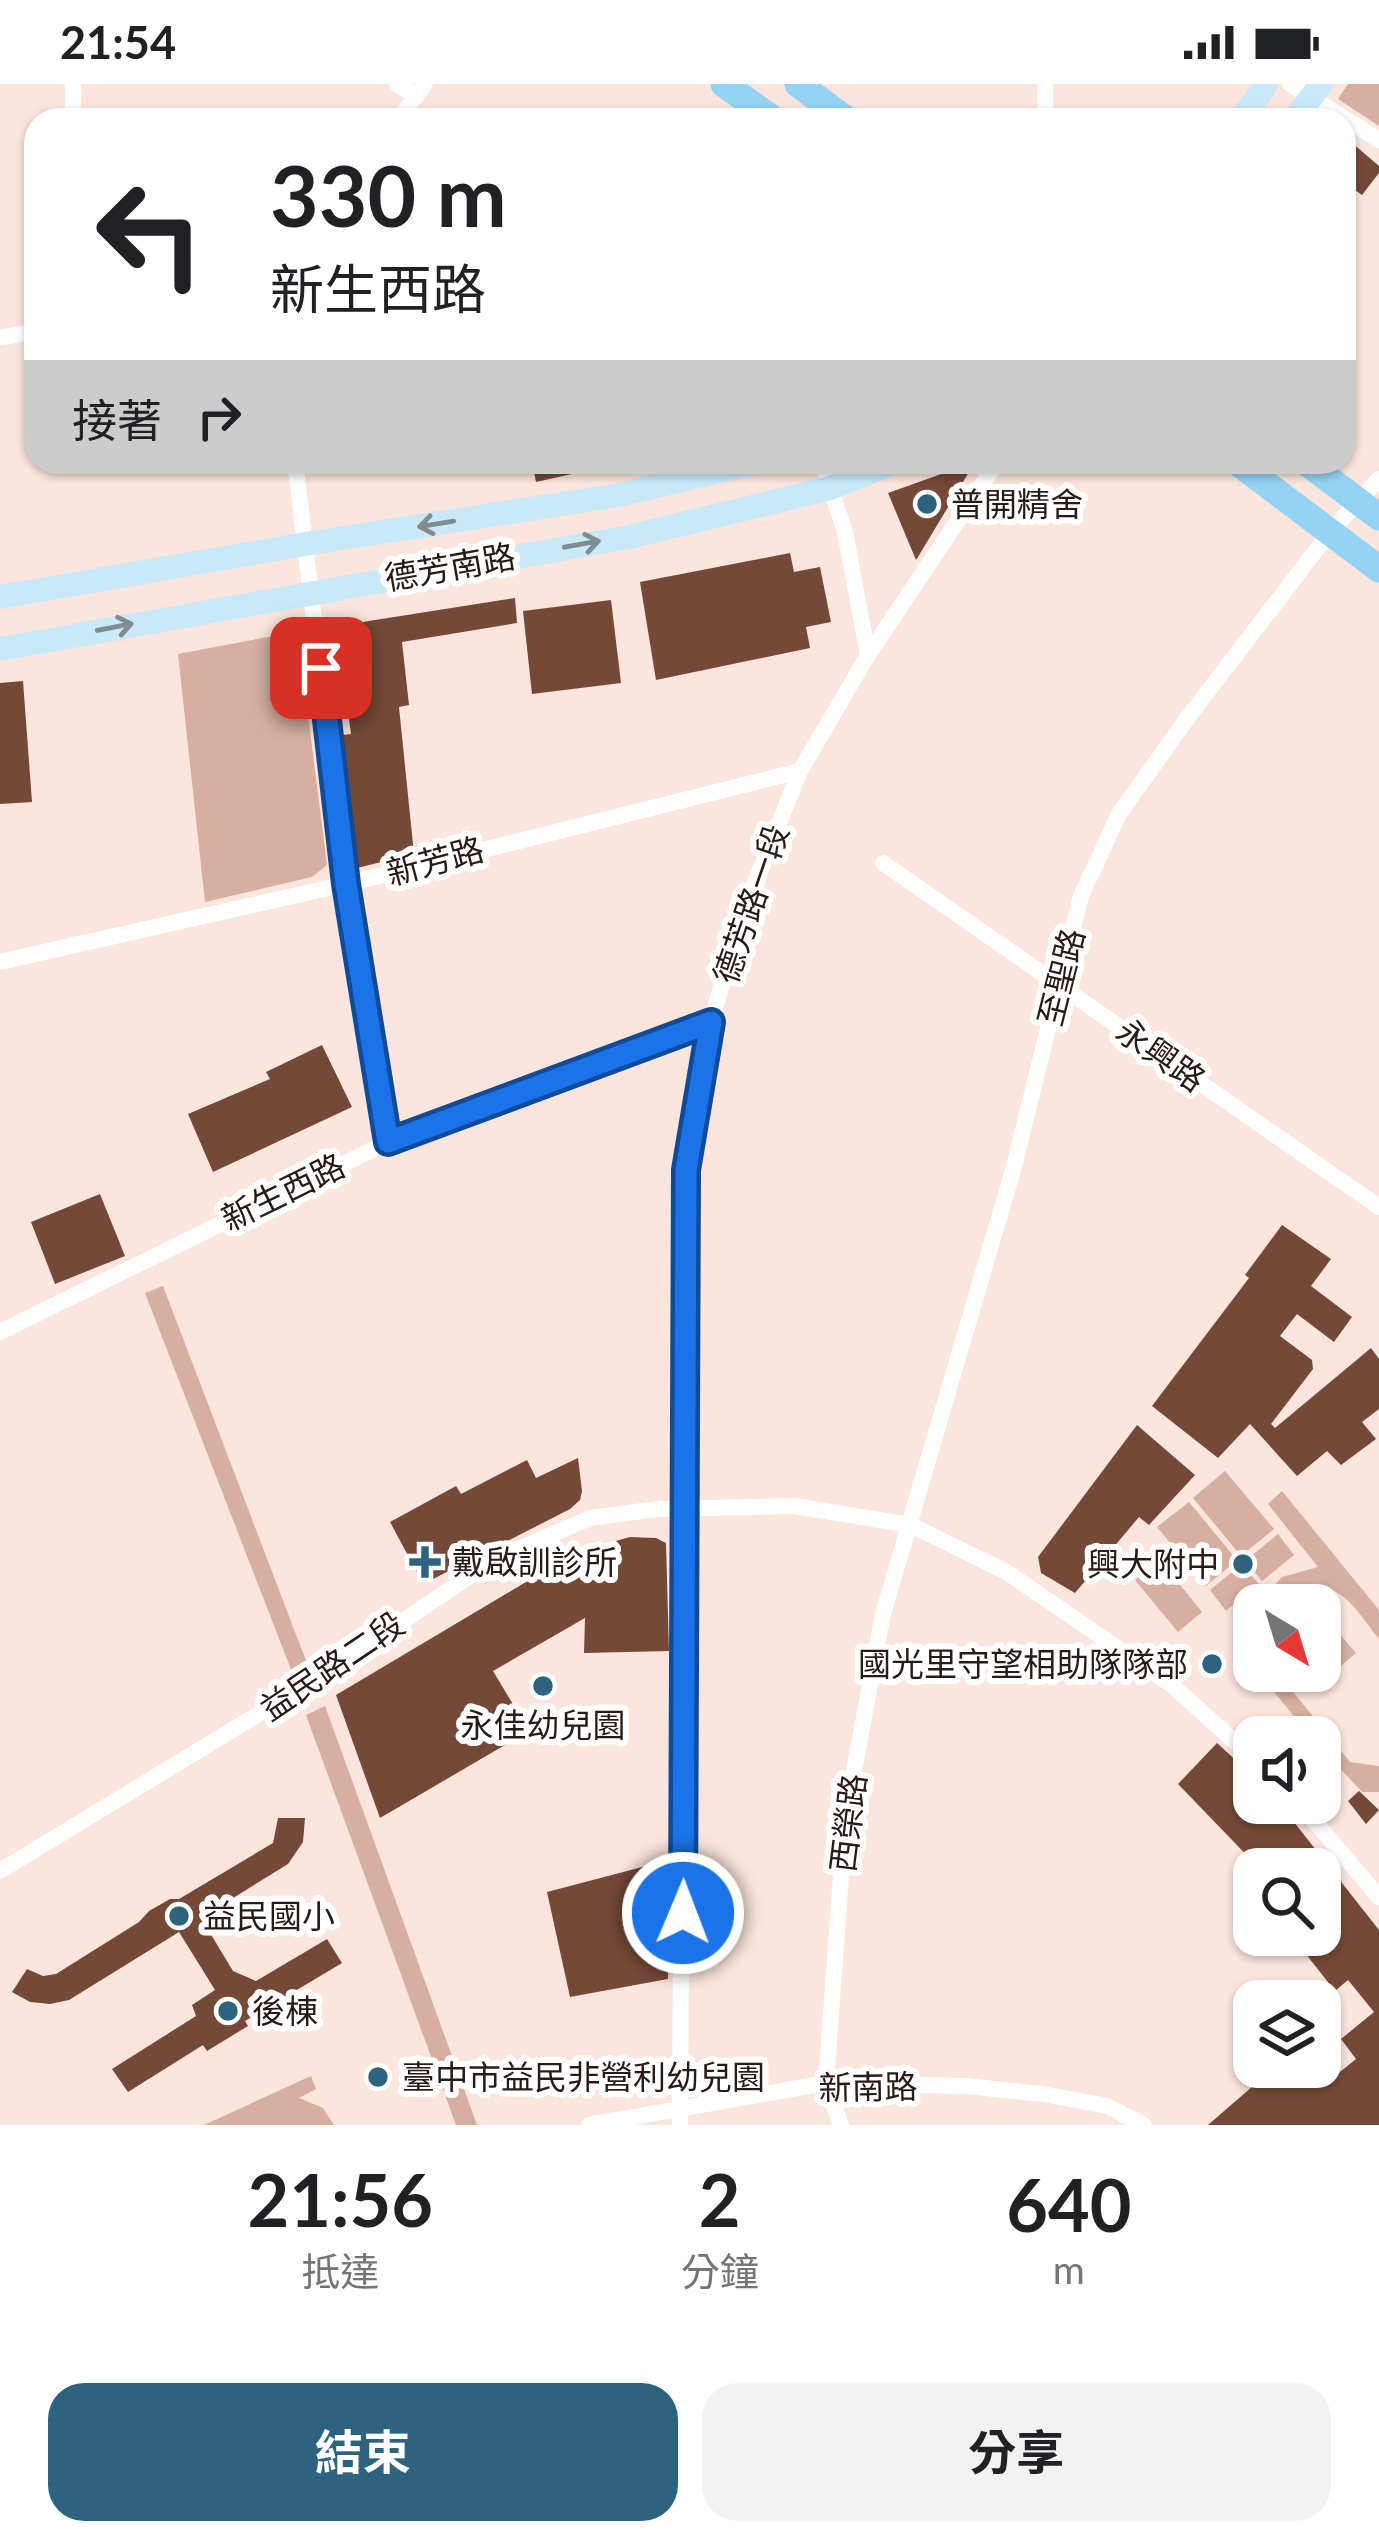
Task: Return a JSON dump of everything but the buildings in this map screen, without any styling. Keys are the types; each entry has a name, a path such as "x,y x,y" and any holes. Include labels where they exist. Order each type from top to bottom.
{"main road":[{"path":"724,84 757,108"},
{"path":"798,84 831,108"},
{"path":"1253,474 1379,569"},
{"path":"1322,474 1369,509"}],"street":[{"path":"397,84 420,90"},
{"path":"1290,84 1317,91"},
{"path":"296,474 346,884 388,1142"},
{"name":"德芳南路","path":"0,597 619,495 707,474"},
{"path":"826,474 845,532 868,655"},
{"name":"德芳南路","path":"0,649 628,536 830,488 865,474"},
{"name":"德芳路一段","path":"680,2117 686,1170 711,1022 743,912 800,771 868,655 990,474"},
{"name":"至聖路","path":"911,1525 1013,1170 1081,896 1119,814 1189,716 1330,532 1369,509 1379,479"},
{"name":"新芳路","path":"0,962 346,884 800,771"},
{"name":"永興路","path":"883,863 1379,1207"},
{"name":"新生西路","path":"0,1332 388,1142 711,1022"},
{"name":"益民路二段","path":"0,1870 227,1736 513,1550 590,1518 687,1508 794,1506 911,1525 1008,1573 1173,1686 1233,1740"},
{"name":"西榮路","path":"841,2125 826,2083 845,1820 883,1614 911,1525"},
{"path":"1317,1824 1379,1897"},
{"name":"新南路","path":"589,2125 680,2117 826,2083 966,2086 1043,2095 1107,2106 1144,2125"}],"shaded area":[{"path":"1348,84 1379,84 1379,126 1356,108 1338,99"},
{"path":"289,633 299,643 327,865 312,877 205,902 178,654"},
{"path":"163,1286 308,1666 292,1672 145,1293"},
{"path":"1225,1471 1274,1529 1241,1556 1193,1498"},
{"path":"1282,1491 1379,1610 1379,1639 1341,1595 1341,1584 1276,1584 1282,1577 1318,1567 1268,1504"},
{"path":"1189,1502 1237,1560 1206,1586 1157,1527"},
{"path":"1278,1534 1294,1555 1262,1581 1245,1561"},
{"path":"1160,1560 1202,1612 1178,1632 1135,1580"},
{"path":"1242,1564 1259,1584 1233,1584 1233,1605 1226,1611 1210,1590"},
{"path":"1341,1636 1356,1653 1341,1666"},
{"path":"1274,1692 1293,1692 1313,1716 1294,1716"},
{"path":"325,1706 477,2125 456,2125 306,1715"},
{"path":"1341,1751 1350,1762 1379,1766 1379,1792 1362,1792 1341,1770"},
{"path":"311,2076 316,2089 299,2098 323,2108 334,2125 204,2125"}],"place":[{"name":"普開精舍","path":"927,504"},
{"name":"戴啟訓診所","path":"425,1562"},
{"name":"興大附中","path":"1243,1564"},
{"name":"國光里守望相助隊隊部","path":"1212,1664"},
{"name":"永佳幼兒園","path":"543,1686"},
{"name":"益民國小","path":"179,1916"},
{"name":"後棟","path":"228,2011"},
{"name":"臺中市益民非營利幼兒園","path":"378,2077"}],"route":[{"path":"321,668 346,884 388,1142 711,1022 686,1170 683,1913"}]}
